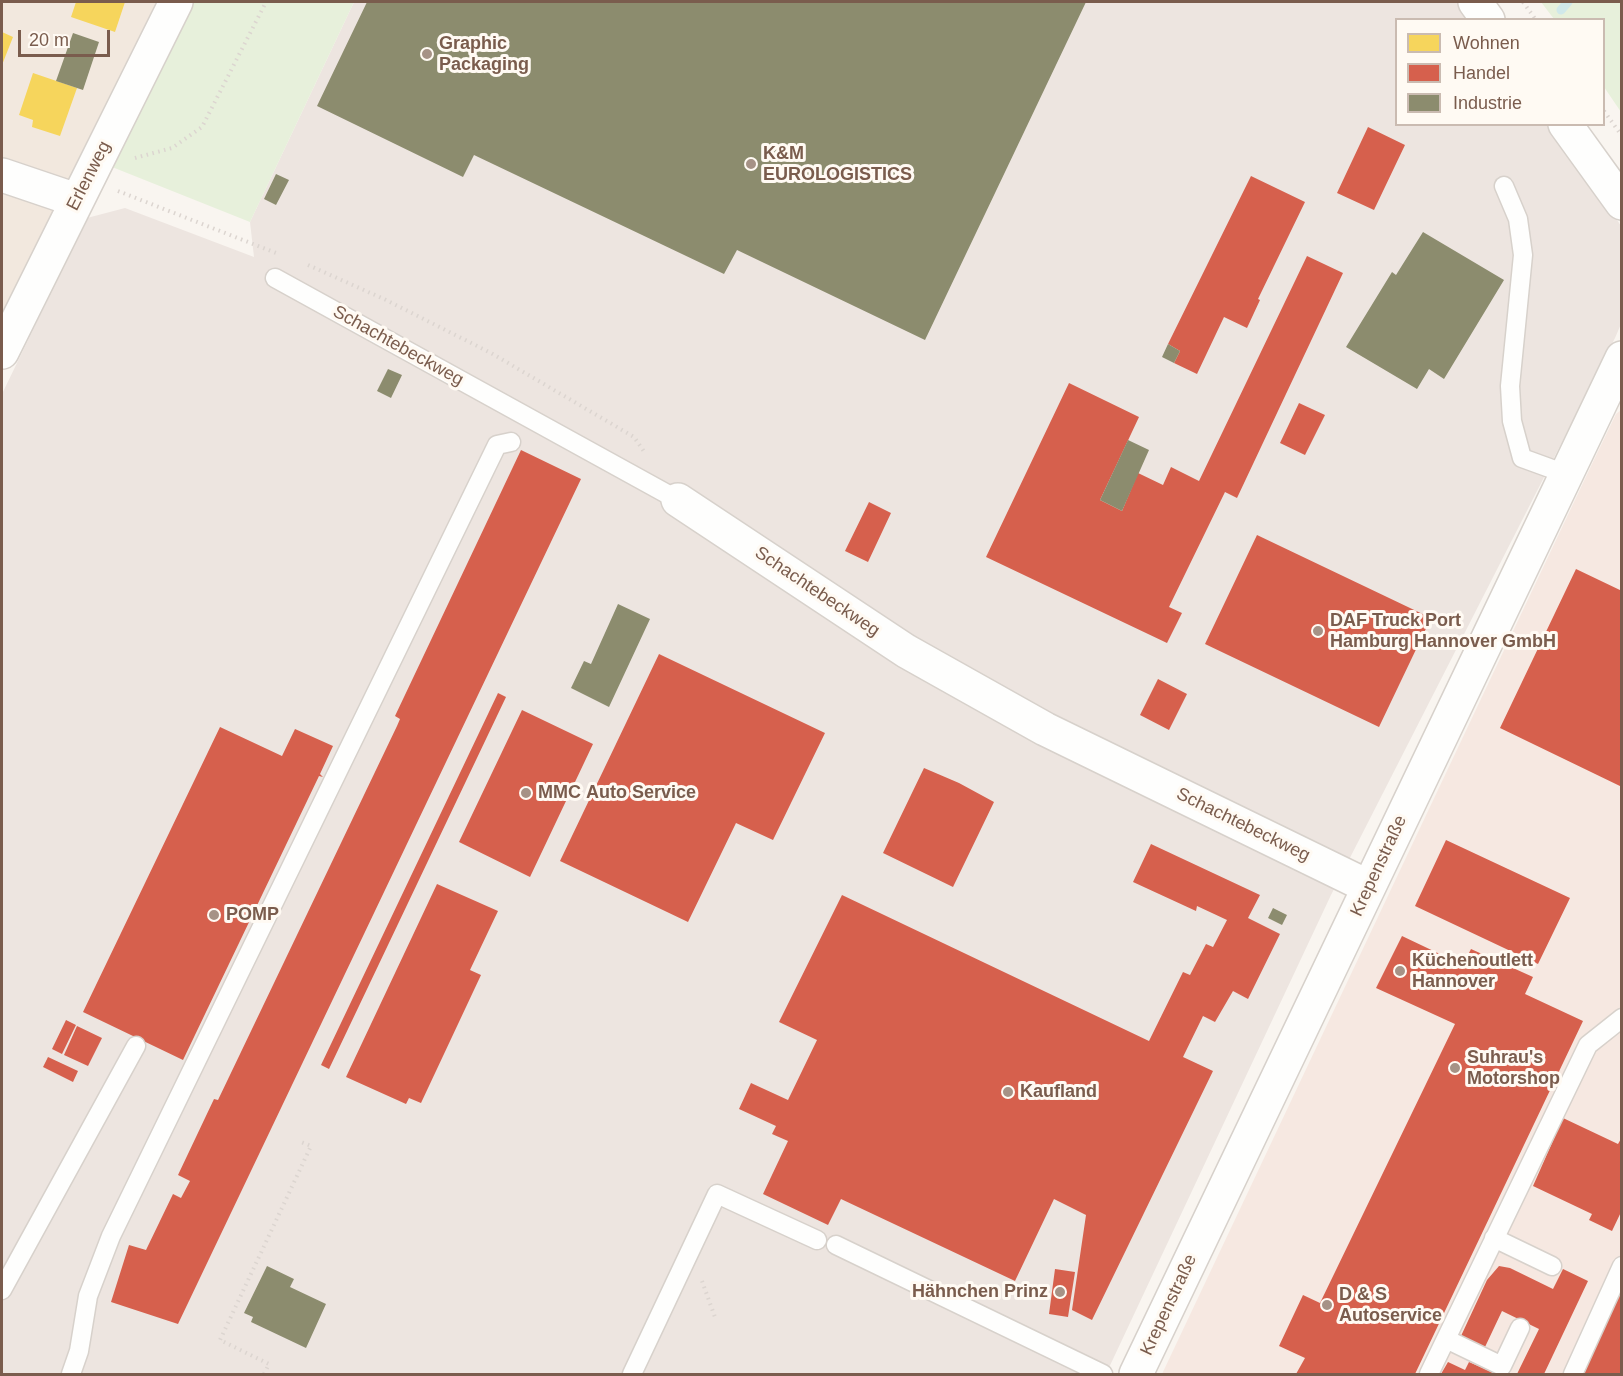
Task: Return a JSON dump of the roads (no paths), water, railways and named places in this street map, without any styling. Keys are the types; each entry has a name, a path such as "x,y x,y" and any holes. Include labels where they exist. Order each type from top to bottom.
{"street":[{"name":"Erlenweg","path":"2,352 177,2"},
{"path":"1475,2 1487,18"},
{"path":"1566,126 1622,203"},
{"path":"2,175 76,200"},
{"name":"Krepenstraße","path":"1136,1374 1622,358"},
{"name":"Schachtebeckweg","path":"678,500 906,651 1015,712 1369,887"}],"lane":[{"path":"1503,186 1518,219 1522,255 1510,386 1512,422 1522,458 1566,474"},
{"name":"Schachtebeckweg","path":"275,278 678,500"},
{"path":"71,1374 79,1351 88,1296 111,1236 497,444 511,442"},
{"path":"1429,1374 1587,1045 1622,1018"},
{"path":"2,1290 136,1046"},
{"path":"632,1374 717,1194 1103,1374"},
{"path":"1494,1238 1552,1266"},
{"path":"1573,1374 1622,1266"},
{"path":"1446,1340 1502,1366 1520,1328"}],"waterway":[{"path":"1561,10 1568,2"}],"place":[{"name":"Graphic Packaging","path":"427,54"},
{"name":"K&M EUROLOGISTICS","path":"751,164"},
{"name":"DAF Truck Port Hamburg Hannover GmbH","path":"1318,631"},
{"name":"MMC Auto Service","path":"526,793"},
{"name":"POMP","path":"214,915"},
{"name":"Küchenoutlett Hannover","path":"1400,971"},
{"name":"Suhrau's Motorshop","path":"1455,1068"},
{"name":"Kaufland","path":"1008,1092"},
{"name":"Hähnchen Prinz","path":"1060,1292"},
{"name":"D & S Autoservice","path":"1327,1305"}]}
